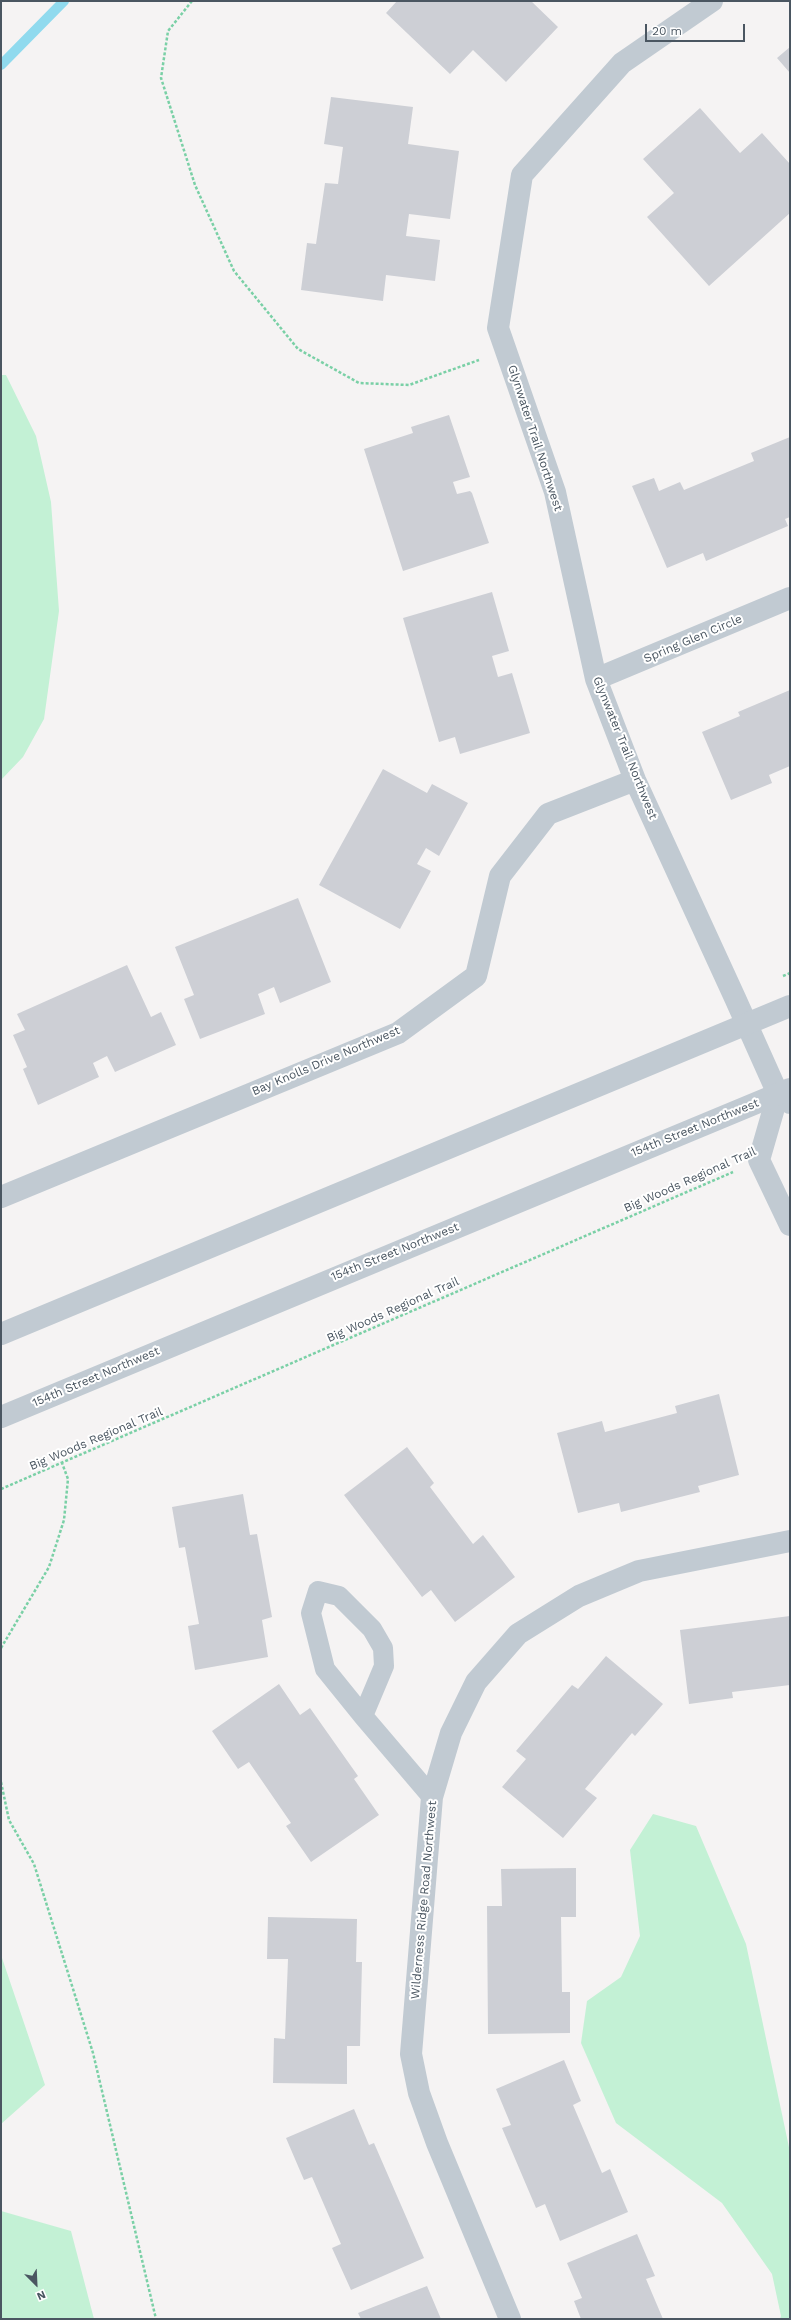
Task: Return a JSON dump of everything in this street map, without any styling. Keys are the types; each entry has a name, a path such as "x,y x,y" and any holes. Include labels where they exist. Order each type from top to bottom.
{"street":[{"name":"Glynwater Trail Northwest","path":"712,1 622,63 522,175 498,328 555,492 596,680 635,780 747,1025 786,1095"},
{"name":"Spring Glen Circle","path":"596,680 790,598"},
{"name":"Bay Knolls Drive Northwest","path":"1,1197 398,1033 476,976 500,876 548,814 635,780"},
{"path":"1,1334 790,1006"},
{"path":"786,1095 759,1160 790,1225"},
{"name":"154th Street Northwest","path":"1,1416 786,1095"},
{"name":"Wilderness Ridge Road Northwest","path":"510,2319 437,2143 419,2094 411,2054 432,1797 450,1733 476,1682 518,1634 579,1596 639,1571 790,1541"}],"lane":[{"path":"363,1716 384,1666 383,1648 372,1629 338,1596 318,1591 311,1613 325,1669 363,1716 432,1797"}],"path":[{"path":"192,1 168,31 161,78 195,185 234,271 298,349 359,383 409,385 506,351"},
{"name":"Big Woods Regional Trail","path":"1,1489 759,1160"},
{"path":"1,1648 49,1567 64,1520 68,1479 62,1463"},
{"path":"1,1782 9,1820 34,1864 93,2053 156,2319"}],"green space":[{"path":"1,375 6,375 36,436 51,502 59,611 44,719 23,757 1,780"},
{"path":"653,1814 696,1826 746,1944 790,2152 790,2319 780,2319 781,2316 772,2274 722,2203 616,2123 581,2043 587,2001 621,1977 640,1936 630,1850"},
{"path":"1,1955 45,2085 1,2124"},
{"path":"1,2211 71,2231 94,2319 1,2319"}],"building":[{"path":"397,1 531,1 558,27 506,82 473,50 450,74 386,13"},
{"path":"790,47 790,73 777,58"},
{"path":"331,97 413,107 408,144 459,151 450,219 409,214 406,236 440,240 435,281 386,275 383,301 301,290 307,243 316,244 325,183 338,184 343,147 324,144"},
{"path":"700,108 740,153 762,133 790,164 790,213 709,286 647,217 674,193 643,159"},
{"path":"449,415 470,477 453,482 457,494 470,491 472,493 489,543 403,571 364,449 413,433 411,427"},
{"path":"790,437 790,517 785,519 788,526 706,561 703,553 667,568 632,486 654,478 659,491 680,482 684,490 754,461 751,453"},
{"path":"492,592 509,651 492,656 498,677 512,673 530,733 460,754 455,737 439,742 403,618"},
{"path":"790,690 790,766 769,775 772,783 731,800 702,732 740,716 738,712"},
{"path":"383,769 427,793 432,784 468,803 439,856 426,848 417,864 431,871 400,929 319,885"},
{"path":"298,898 331,982 280,1003 274,987 258,994 265,1014 200,1039 184,999 194,995 175,947"},
{"path":"127,965 151,1017 161,1012 176,1045 115,1072 107,1056 93,1063 99,1077 38,1105 23,1069 27,1067 13,1035 25,1030 17,1014"},
{"path":"719,1394 739,1475 698,1486 700,1492 621,1512 619,1503 578,1513 557,1433 602,1421 605,1432 677,1413 675,1406"},
{"path":"407,1447 434,1483 430,1487 473,1544 483,1535 515,1577 455,1622 431,1590 422,1597 344,1495"},
{"path":"243,1494 250,1535 257,1534 272,1617 262,1620 268,1657 195,1670 188,1626 199,1624 185,1547 179,1548 172,1507"},
{"path":"790,1616 790,1685 732,1692 733,1698 689,1704 680,1630"},
{"path":"606,1656 663,1704 635,1736 632,1733 585,1789 597,1798 563,1838 502,1787 526,1759 516,1751 572,1685 578,1689"},
{"path":"279,1684 300,1715 310,1708 358,1776 354,1779 379,1815 311,1862 286,1826 291,1823 249,1762 238,1769 212,1731"},
{"path":"576,1868 576,1917 561,1917 562,1992 570,1992 570,2033 488,2034 487,1906 502,1906 501,1869"},
{"path":"268,1917 357,1919 356,1962 362,1962 360,2046 347,2046 347,2084 273,2083 274,2038 285,2039 288,1959 267,1959"},
{"path":"564,2060 581,2101 573,2105 602,2173 610,2169 628,2212 560,2241 545,2204 536,2208 502,2128 511,2125 496,2089"},
{"path":"354,2109 369,2145 374,2143 424,2258 351,2290 332,2248 341,2244 312,2177 304,2180 286,2138"},
{"path":"637,2234 655,2276 646,2279 663,2319 581,2319 574,2301 582,2298 567,2263"},
{"path":"427,2286 441,2319 361,2319 358,2313"}],"waterway":[{"path":"1,65 64,1"}]}
